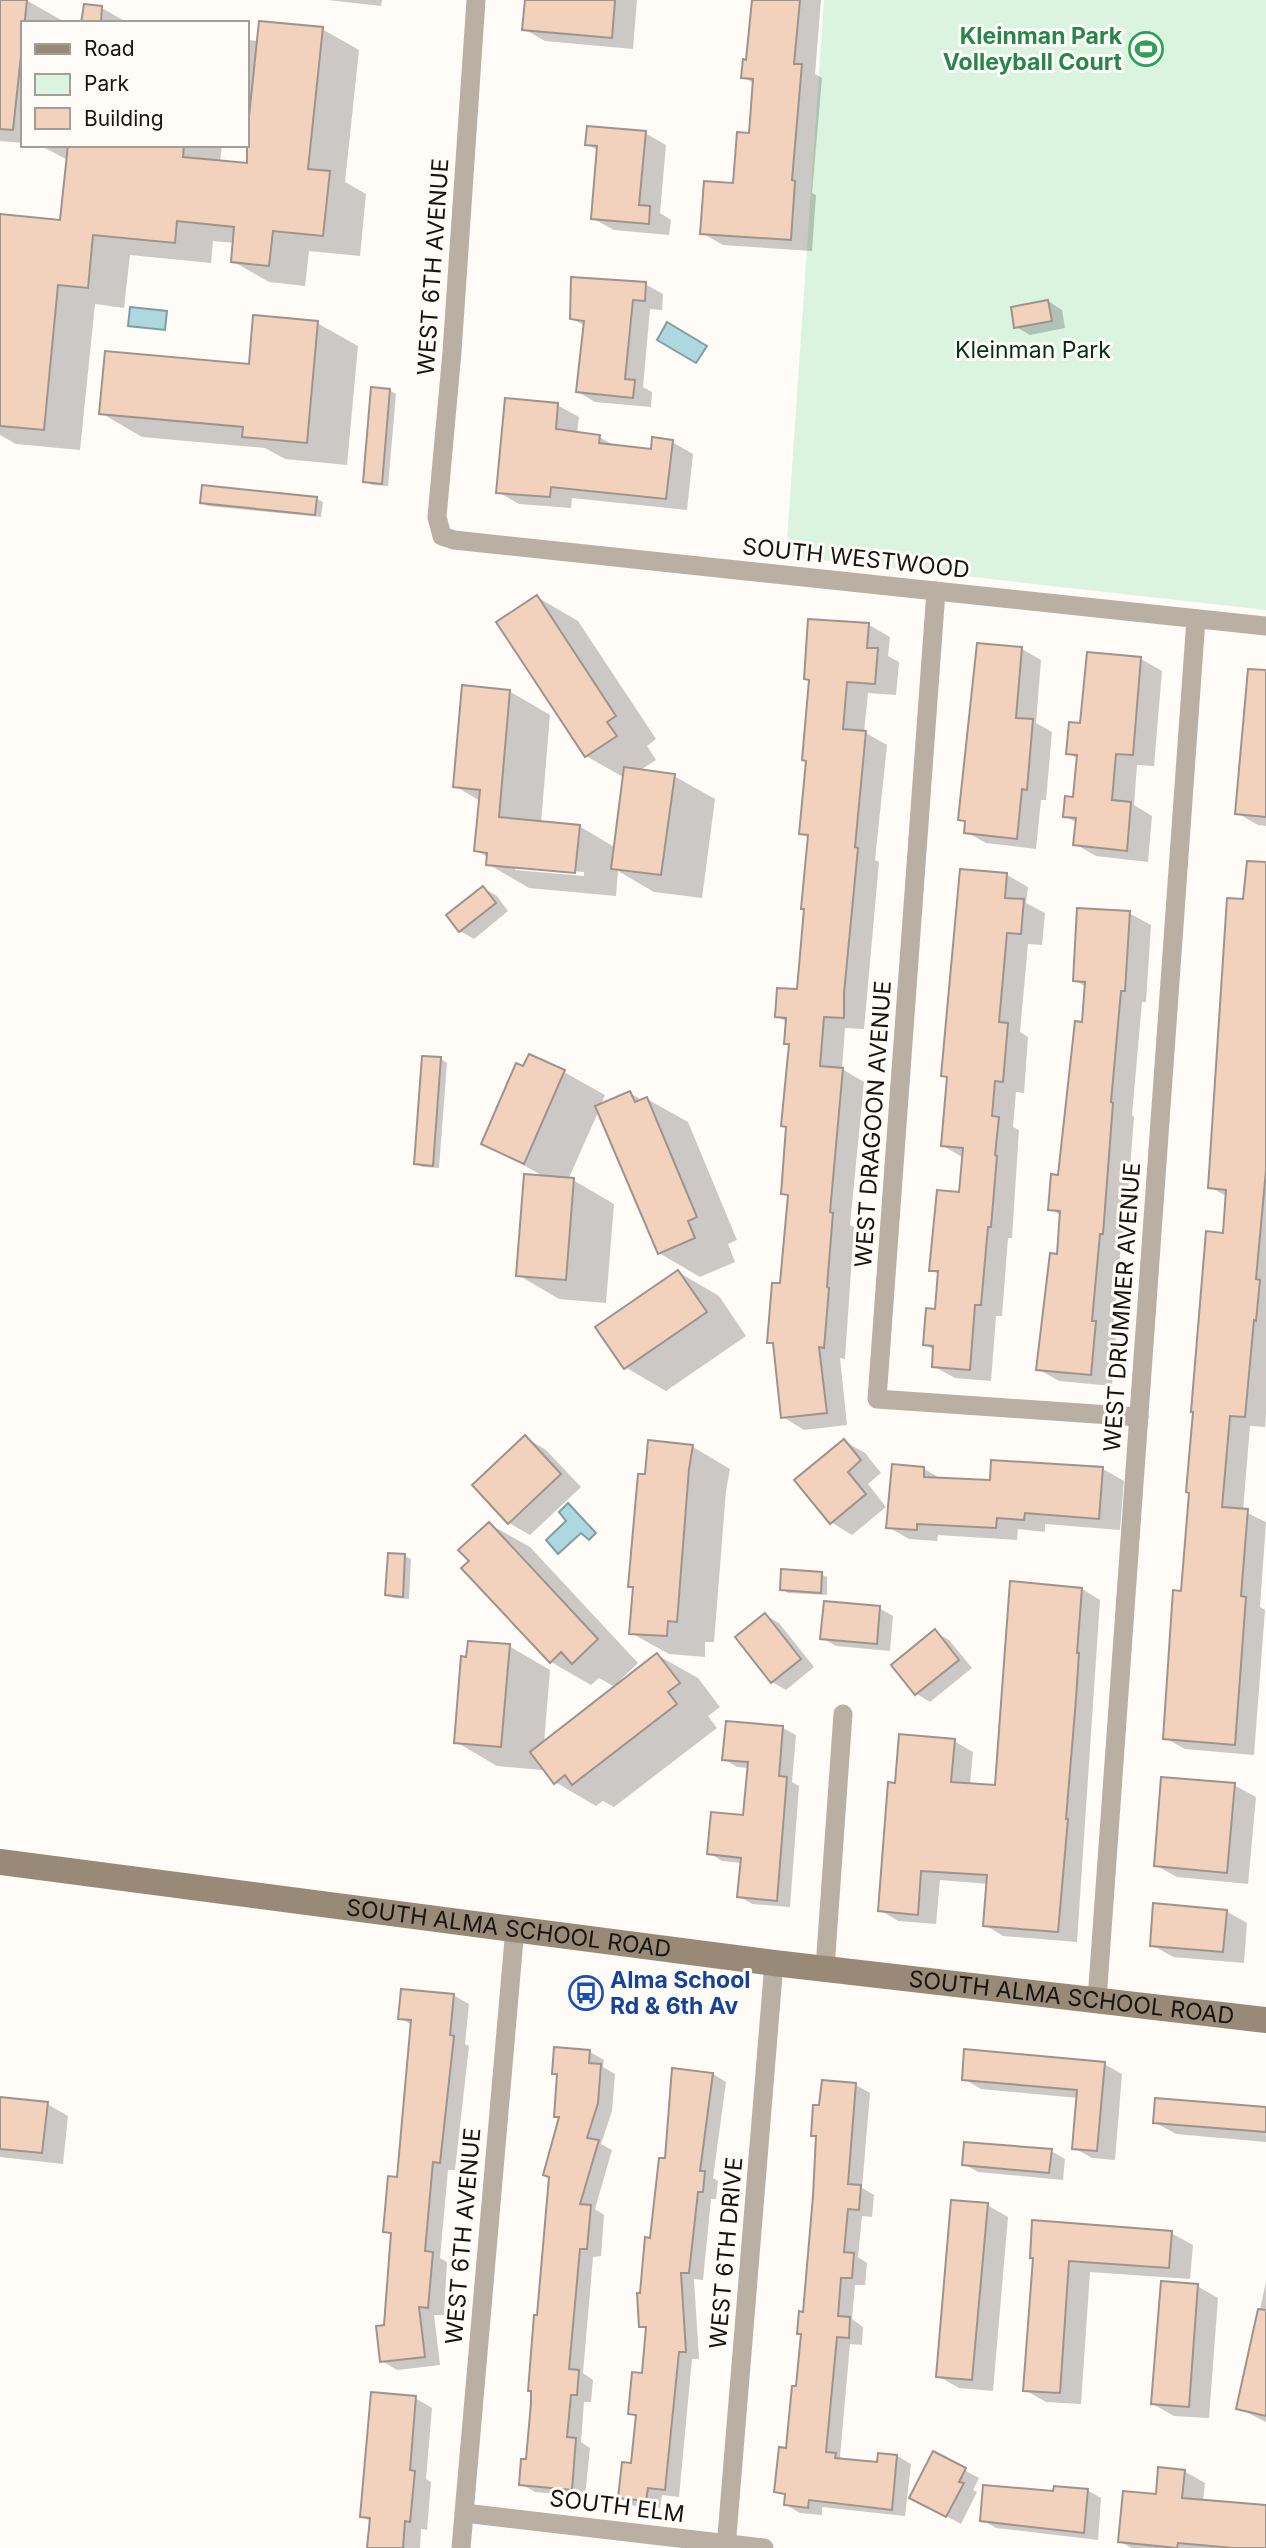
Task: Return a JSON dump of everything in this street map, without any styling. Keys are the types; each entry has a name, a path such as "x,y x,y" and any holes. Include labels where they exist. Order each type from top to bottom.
{"main road":[{"name":"SOUTH ALMA SCHOOL ROAD","path":"0,1862 774,1962 1266,2020"}],"street":[{"name":"WEST 6TH AVENUE","path":"442,536 437,517 452,352 477,0"},
{"name":"SOUTH WESTWOOD","path":"442,536 454,540 1266,626"},
{"name":"WEST DRAGOON AVENUE","path":"936,591 877,1399 1139,1417"},
{"name":"WEST DRUMMER AVENUE","path":"1097,2000 1196,618"},
{"path":"825,1968 843,1714"},
{"name":"WEST 6TH AVENUE","path":"461,2548 515,1928"},
{"name":"WEST 6TH DRIVE","path":"726,2546 774,1962"},
{"name":"SOUTH ELM","path":"464,2513 726,2546 764,2548"}],"green space":[{"name":"Kleinman Park","path":"824,0 1266,0 1266,610 786,556"}],"water":[{"path":"130,307 167,311 165,330 128,326"},
{"path":"667,322 707,346 696,363 657,340"},
{"path":"568,1503 596,1533 589,1540 581,1533 558,1554 546,1540 566,1521 559,1512"}],"building":[{"path":"0,0 27,0 25,21 21,21 21,56 13,130 0,129"},
{"path":"525,0 615,0 612,38 522,30"},
{"path":"752,0 800,0 794,64 802,64 792,180 795,181 791,240 700,234 704,181 733,183 737,132 749,133 753,79 741,78 743,59 746,60"},
{"path":"84,4 102,6 101,21 81,21"},
{"path":"259,21 323,27 308,169 330,171 323,236 273,231 269,266 231,262 234,227 177,221 175,243 93,235 88,288 58,285 44,430 0,426 0,214 60,220 68,147 184,147 183,157 247,163"},
{"path":"587,126 646,131 639,205 650,206 649,224 591,219 597,146 585,145"},
{"path":"571,277 646,282 645,301 633,300 625,379 635,380 633,398 576,392 584,321 570,319"},
{"path":"1048,300 1052,321 1014,328 1011,307"},
{"path":"253,315 318,321 307,443 242,437 243,427 99,414 105,351 249,364"},
{"path":"371,387 390,389 382,484 363,482"},
{"path":"505,398 558,403 556,429 600,435 599,443 651,449 652,437 673,440 666,499 551,487 550,497 496,493"},
{"path":"202,485 317,497 315,515 200,503"},
{"path":"537,595 616,716 607,722 617,736 585,757 496,622"},
{"path":"808,619 869,623 867,648 878,648 875,684 847,682 843,729 866,731 855,847 858,848 844,1018 824,1017 820,1066 843,1068 830,1212 833,1213 824,1348 819,1347 827,1413 781,1418 773,1343 767,1343 772,1283 780,1283 788,1195 781,1194 786,1127 781,1126 789,1044 784,1044 786,1018 775,1017 777,988 797,989 804,909 801,909 808,835 799,834 806,761 802,760 809,680 804,679"},
{"path":"977,643 1022,647 1016,718 1033,719 1027,790 1022,789 1017,839 964,833 965,821 958,820"},
{"path":"1087,652 1141,657 1133,755 1116,754 1112,800 1131,802 1127,851 1073,845 1076,818 1063,817 1065,796 1073,797 1077,755 1066,754 1069,722 1080,723"},
{"path":"1248,669 1266,670 1266,817 1235,814"},
{"path":"462,685 510,690 499,817 580,825 575,873 486,865 487,853 474,851 480,790 453,787"},
{"path":"624,767 675,774 661,875 611,869"},
{"path":"1247,861 1266,862 1266,1170 1256,1279 1260,1280 1245,1417 1230,1416 1222,1507 1248,1509 1241,1596 1246,1597 1235,1745 1163,1739 1173,1590 1181,1591 1189,1493 1186,1492 1191,1412 1206,1231 1223,1233 1226,1190 1208,1188 1227,898 1243,899"},
{"path":"960,869 1007,873 1005,898 1024,899 1021,934 1007,933 999,1022 1008,1023 1003,1082 995,1081 992,1116 999,1117 991,1227 988,1227 981,1305 975,1305 970,1370 932,1367 933,1346 923,1345 926,1308 935,1309 938,1271 929,1271 937,1190 959,1192 963,1148 941,1146 947,1077 941,1076"},
{"path":"483,886 496,903 459,932 446,915"},
{"path":"1077,908 1130,911 1125,991 1121,991 1111,1102 1103,1234 1100,1234 1092,1321 1096,1321 1091,1375 1036,1370 1050,1253 1057,1254 1060,1211 1048,1210 1051,1174 1058,1175 1075,1021 1082,1022 1085,982 1073,981"},
{"path":"529,1054 565,1070 524,1164 481,1144 516,1063 523,1066"},
{"path":"422,1056 441,1057 433,1166 414,1164"},
{"path":"630,1091 635,1102 647,1097 697,1217 688,1221 695,1238 658,1254 595,1106"},
{"path":"524,1174 574,1178 566,1280 516,1276"},
{"path":"678,1270 707,1312 624,1369 595,1327"},
{"path":"525,1435 561,1474 508,1524 472,1485"},
{"path":"844,1439 861,1460 848,1472 866,1494 830,1524 794,1480"},
{"path":"648,1440 693,1445 677,1622 668,1621 667,1636 629,1634 633,1587 628,1587 638,1474 645,1474"},
{"path":"991,1460 1103,1467 1099,1519 1025,1513 1024,1520 997,1518 996,1528 917,1524 917,1530 886,1528 892,1464 924,1467 924,1477 990,1480"},
{"path":"489,1522 598,1639 572,1664 561,1652 550,1663 461,1568 469,1561 458,1550"},
{"path":"388,1553 405,1554 403,1597 385,1595"},
{"path":"781,1569 822,1572 821,1593 780,1590"},
{"path":"1010,1581 1082,1588 1068,1819 1058,1932 983,1926 987,1875 921,1871 918,1915 878,1911 888,1782 895,1783 899,1734 955,1739 951,1782 995,1785"},
{"path":"824,1601 880,1606 877,1644 820,1639"},
{"path":"765,1613 801,1659 771,1683 735,1637"},
{"path":"935,1629 959,1660 915,1695 891,1665"},
{"path":"468,1641 510,1644 501,1747 454,1743 461,1656 466,1657"},
{"path":"657,1653 680,1683 668,1692 677,1704 572,1785 565,1775 554,1784 530,1752"},
{"path":"726,1721 783,1726 779,1776 787,1777 777,1901 737,1897 741,1858 707,1854 711,1812 743,1815 748,1762 722,1760"},
{"path":"1161,1777 1235,1783 1227,1873 1154,1866"},
{"path":"1153,1903 1227,1910 1223,1952 1150,1946"},
{"path":"401,1989 454,1994 450,2035 454,2036 440,2163 433,2162 425,2251 433,2252 428,2308 419,2307 425,2357 380,2362 376,2326 384,2325 391,2233 383,2232 388,2176 397,2177 411,2020 398,2019"},
{"path":"554,2047 590,2050 589,2063 601,2064 598,2103 587,2138 599,2140 580,2204 591,2205 587,2249 580,2249 569,2369 579,2370 577,2395 571,2395 567,2437 576,2438 572,2490 519,2485 521,2459 526,2459 534,2315 537,2315 549,2177 543,2175 559,2117 554,2117 557,2074 552,2074"},
{"path":"964,2049 1105,2062 1097,2151 1072,2149 1077,2090 962,2080"},
{"path":"672,2068 713,2073 700,2171 705,2171 703,2192 698,2192 689,2273 681,2273 686,2352 679,2352 665,2490 648,2488 646,2501 618,2498 622,2462 631,2463 636,2415 628,2414 632,2372 642,2373 646,2327 639,2327 637,2293 640,2293 645,2237 650,2238 659,2158 665,2158"},
{"path":"822,2080 856,2083 848,2184 861,2185 859,2210 848,2209 844,2252 854,2253 852,2278 841,2278 838,2316 850,2317 849,2338 837,2337 826,2452 836,2453 835,2458 877,2462 878,2453 897,2455 892,2510 809,2500 808,2508 784,2505 785,2494 774,2492 779,2447 786,2448 792,2386 796,2386 801,2334 797,2334 799,2311 803,2312 813,2196 816,2136 811,2136 813,2105 819,2105"},
{"path":"0,2097 48,2102 42,2153 0,2149"},
{"path":"1155,2098 1266,2107 1266,2132 1153,2123"},
{"path":"964,2142 1052,2149 1049,2173 962,2165"},
{"path":"951,2200 988,2203 972,2380 936,2377"},
{"path":"1032,2220 1172,2231 1169,2268 1069,2261 1060,2393 1023,2391 1033,2258 1030,2258"},
{"path":"1161,2281 1198,2284 1189,2407 1151,2404"},
{"path":"1258,2309 1266,2310 1266,2416 1236,2409"},
{"path":"371,2392 416,2396 410,2470 415,2471 410,2522 405,2521 403,2548 367,2548 370,2518 360,2517"},
{"path":"933,2451 966,2468 959,2482 964,2483 946,2517 909,2498"},
{"path":"1158,2467 1185,2470 1182,2498 1266,2505 1266,2548 1178,2543 1177,2548 1118,2542 1123,2491 1156,2494"},
{"path":"983,2485 1053,2491 1054,2486 1088,2489 1084,2533 980,2521"}],"place":[{"name":"Kleinman Park Volleyball Court","path":"1146,49"},
{"name":"Alma School Rd & 6th Av","path":"586,1993"}]}
